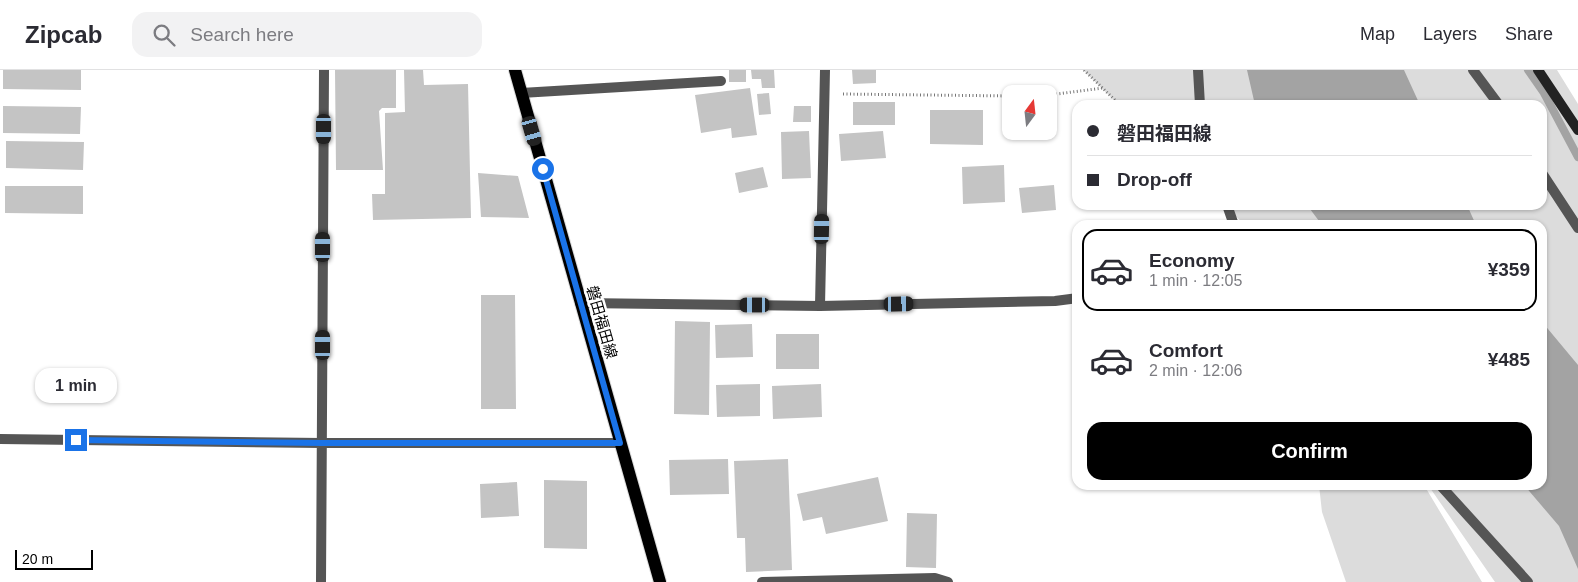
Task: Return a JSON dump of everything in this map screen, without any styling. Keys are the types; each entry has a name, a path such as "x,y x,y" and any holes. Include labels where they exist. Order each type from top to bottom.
{"main road":[{"name":"磐田福田線","path":"514,70 660,582"}],"street":[{"path":"321,582 324,70"},
{"path":"820,306 826,70"},
{"path":"1198,70 1200,100"},
{"path":"1474,70 1495,100"},
{"path":"1538,70 1578,130"},
{"path":"521,93 721,82"},
{"path":"1547,181 1578,228"},
{"path":"580,303 820,306 1055,301 1072,299"},
{"path":"0,439 322,443 620,443"},
{"path":"1445,490 1528,582"},
{"path":"762,582 935,578 948,582"}],"path":[{"path":"1084,70 1115,100"},
{"path":"1058,94 1103,88"},
{"path":"825,94 1002,96"}],"shaded area":[{"path":"1083,70 1557,70 1578,104 1578,582 1495,582 1431,490 1547,490 1547,220 1240,220 1229,210 1547,210 1547,100 1114,100"},
{"path":"1247,70 1404,70 1418,100 1254,100"},
{"path":"1311,210 1469,210 1474,220 1318,220"},
{"path":"1547,328 1578,365 1578,569 1559,526 1528,490 1547,490"},
{"path":"1320,490 1427,490 1482,582 1346,582 1322,512"}],"building":[{"path":"3,70 81,70 81,90 3,89"},
{"path":"335,70 396,70 396,108 382,108 379,111 383,170 336,170"},
{"path":"404,70 423,70 424,85 468,84 471,218 373,220 372,194 385,194 385,113 405,112"},
{"path":"729,70 746,70 746,82 729,82"},
{"path":"751,70 774,70 775,88 762,88 761,79 752,79"},
{"path":"852,70 876,70 876,83 853,84"},
{"path":"750,88 757,135 732,138 731,128 701,133 695,95"},
{"path":"769,93 771,114 759,115 757,94"},
{"path":"853,102 895,102 895,125 853,125"},
{"path":"3,106 81,107 80,134 3,133"},
{"path":"794,106 811,106 811,122 793,122"},
{"path":"930,110 983,110 983,145 930,144"},
{"path":"809,131 811,178 782,179 781,132"},
{"path":"883,131 886,158 841,161 839,134"},
{"path":"6,141 84,142 83,170 6,168"},
{"path":"1004,165 1005,202 963,204 962,167"},
{"path":"763,167 768,187 739,193 735,173"},
{"path":"478,173 518,176 529,218 481,217"},
{"path":"1054,185 1056,210 1022,213 1019,188"},
{"path":"5,186 83,186 83,214 5,213"},
{"path":"481,295 515,295 516,409 481,409"},
{"path":"675,321 710,322 709,415 674,414"},
{"path":"752,324 753,357 716,358 715,325"},
{"path":"776,334 819,334 819,369 776,369"},
{"path":"760,384 760,416 717,417 716,385"},
{"path":"821,384 822,417 773,419 772,386"},
{"path":"728,459 729,494 670,495 669,460"},
{"path":"788,459 792,570 746,572 745,538 737,538 734,461"},
{"path":"878,477 888,521 826,534 822,517 803,521 797,494"},
{"path":"544,480 587,481 587,549 544,548"},
{"path":"517,482 519,516 481,518 480,484"},
{"path":"907,513 937,514 936,568 906,567"}],"waterway":[{"path":"1528,70 1544,93 1578,157"}],"route":[{"path":"76,440 322,443 620,443 543,169"}]}
